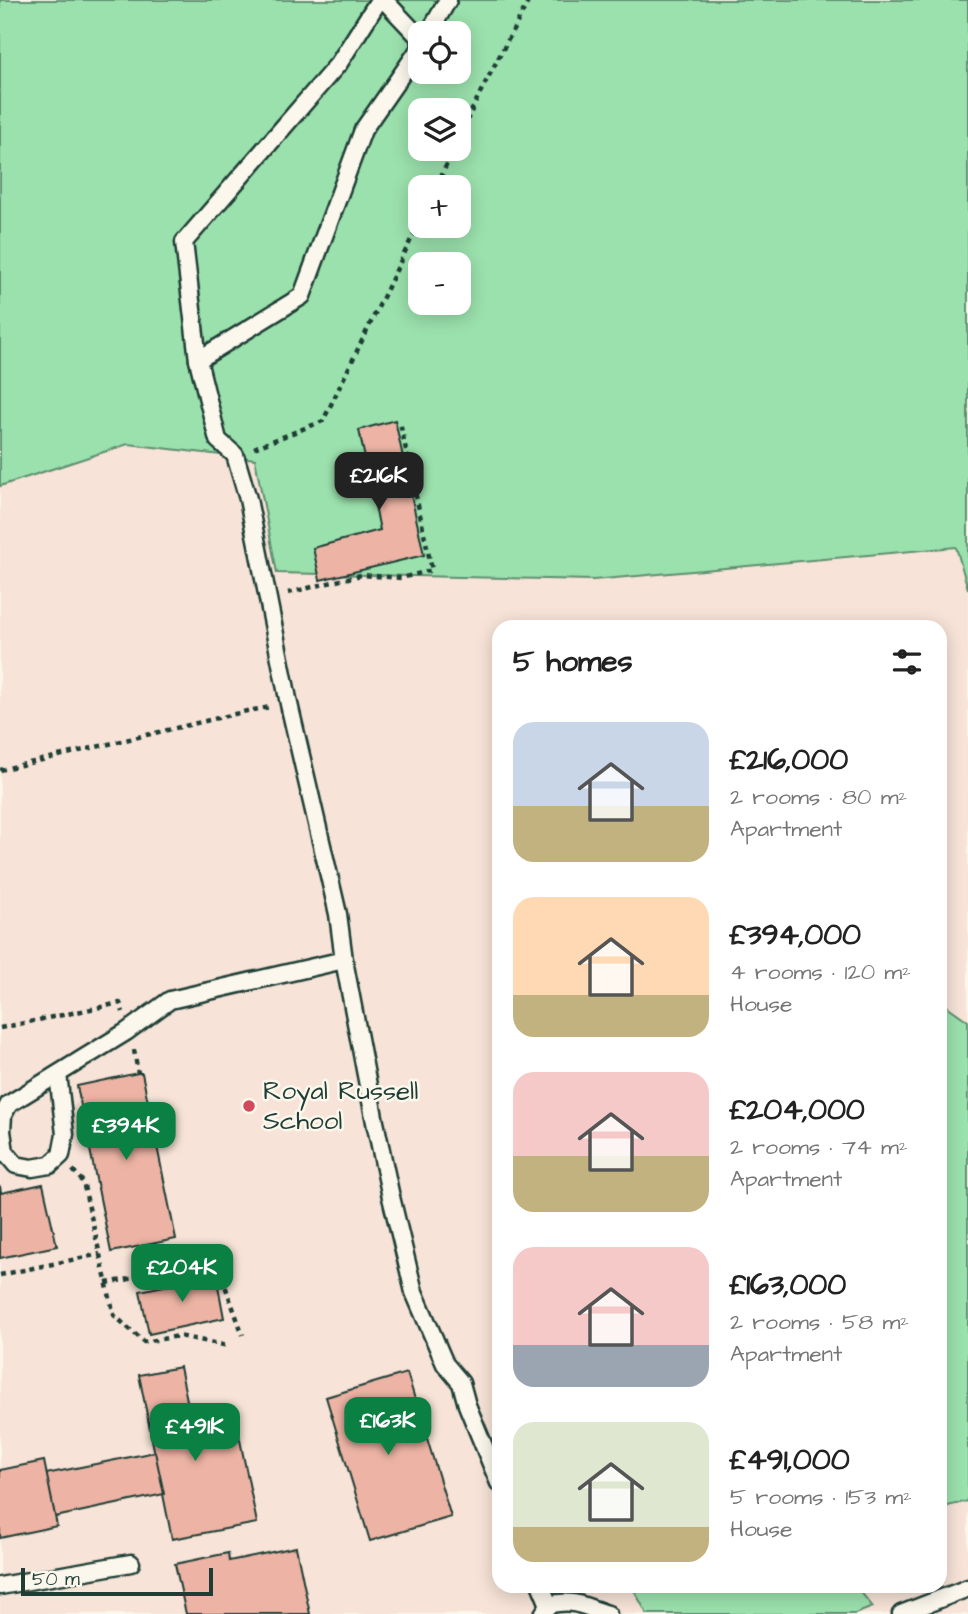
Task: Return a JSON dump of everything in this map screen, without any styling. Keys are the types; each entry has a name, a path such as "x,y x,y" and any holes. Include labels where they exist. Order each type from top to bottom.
{"lane":[{"path":"408,26 381,0 339,63 184,242 198,360 218,440 235,455 248,499 289,704 338,914 344,960 375,1122 414,1292 445,1364 461,1383 492,1466"},
{"path":"436,21 448,0"},
{"path":"198,360 302,296 363,130 408,65"},
{"path":"58,1074 65,1134 61,1155 50,1165 32,1168 16,1165 5,1152 2,1131 9,1104 58,1074 130,1030 170,1000 344,960"},
{"path":"0,1587 131,1563"},
{"path":"901,1614 968,1588"},
{"path":"546,1609 564,1601 608,1614"}],"path":[{"path":"471,112 529,0"},
{"path":"235,455 323,421 412,238"},
{"path":"268,597 361,575 401,579 432,570 400,422"},
{"path":"0,770 247,711 289,704"},
{"path":"0,1028 120,1003 130,1030 138,1073"},
{"path":"61,1155 83,1182 114,1315 144,1342 179,1336 229,1346"},
{"path":"0,1275 100,1254"},
{"path":"106,1283 216,1262 243,1335"}],"shaded area":[{"name":"Royal Russell School","path":"0,0 968,0 968,1614 0,1614"}],"green space":[{"path":"0,0 968,0 968,589 956,547 593,580 277,573 255,459 128,444 0,486"},
{"path":"947,1006 968,1021 968,1501 947,1506"},
{"path":"636,1593 862,1593 873,1607 855,1614 647,1614"}],"building":[{"path":"395,420 424,555 320,580 313,548 380,530 359,430"},
{"path":"142,1073 176,1239 111,1252 77,1086"},
{"path":"43,1184 57,1246 0,1258 0,1186 1,1193"},
{"path":"216,1275 224,1318 149,1334 140,1291"},
{"path":"180,1367 195,1438 238,1430 257,1523 172,1539 139,1375"},
{"path":"407,1373 451,1517 370,1541 326,1397"},
{"path":"155,1452 164,1494 55,1517 46,1474"},
{"path":"44,1461 57,1526 0,1538 0,1470"},
{"path":"296,1547 310,1614 186,1614 175,1564 228,1553 229,1561"}],"place":[{"name":"Royal Russell School","path":"249,1106"}]}
